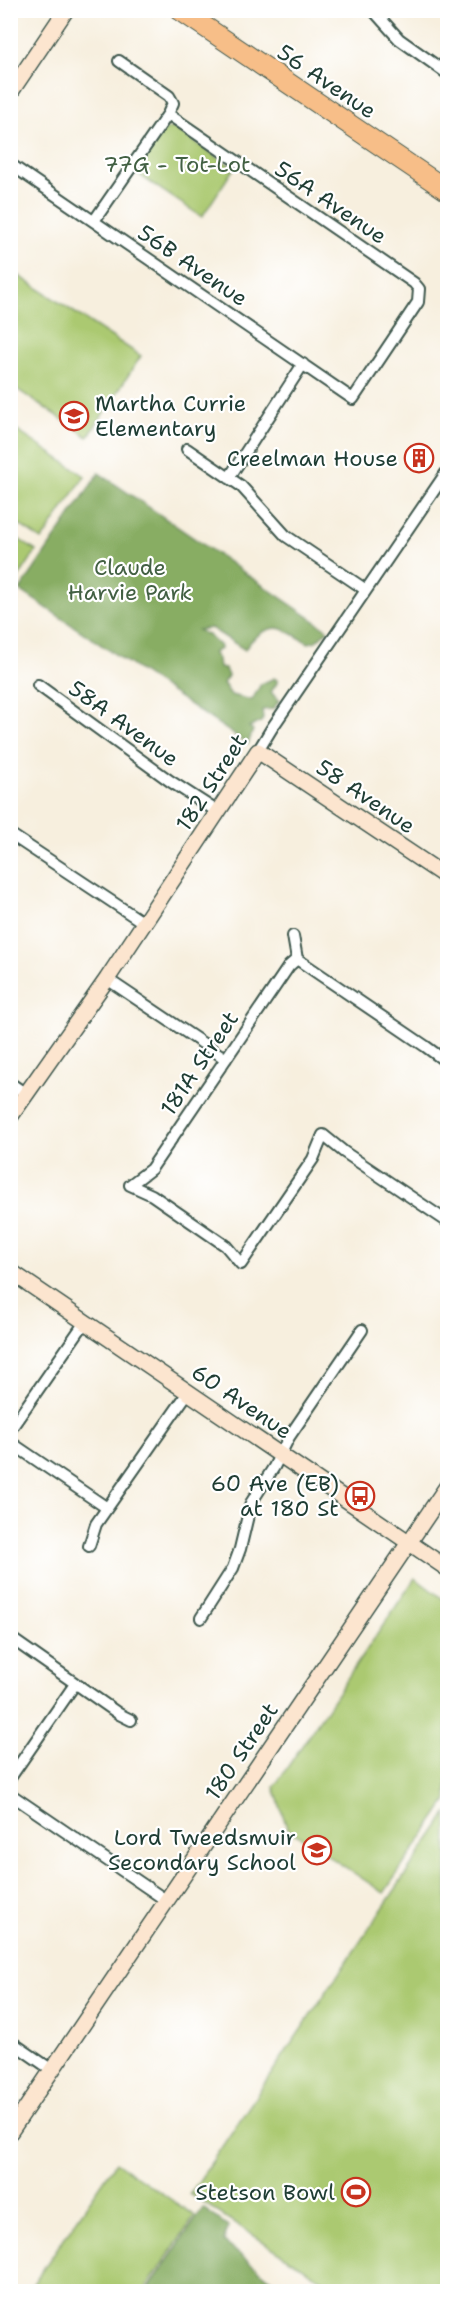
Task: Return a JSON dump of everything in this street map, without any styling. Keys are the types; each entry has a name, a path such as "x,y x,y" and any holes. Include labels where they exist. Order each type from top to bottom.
{"highway":[{"name":"56 Avenue","path":"180,10 447,191"}],"street":[{"path":"10,93 66,10"},
{"path":"374,10 399,39 447,74"},
{"path":"94,221 168,114 173,103 169,96 119,61"},
{"name":"56A Avenue","path":"168,114 414,283 419,289 418,302 353,399"},
{"name":"56B Avenue","path":"10,164 353,399"},
{"path":"229,478 303,364"},
{"path":"187,449 251,496 286,536 366,590"},
{"name":"182 Street","path":"10,1117 107,978 447,470"},
{"name":"58A Avenue","path":"38,685 170,781 218,812"},
{"name":"58 Avenue","path":"258,752 447,878"},
{"path":"10,834 144,923"},
{"path":"293,936 297,959 447,1063"},
{"name":"181A Street","path":"297,959 289,966 151,1170 130,1185 152,1195 226,1246 241,1264 313,1159 323,1135 344,1152 447,1222"},
{"path":"107,978 226,1059"},
{"path":"10,1083 26,1094"},
{"name":"60 Avenue","path":"10,1271 447,1569"},
{"path":"10,1430 85,1322"},
{"path":"201,1618 233,1568 251,1503 289,1437 362,1330"},
{"path":"89,1546 92,1531 189,1392"},
{"path":"10,1442 107,1508"},
{"name":"180 Street","path":"10,2132 447,1485"},
{"path":"15,1641 131,1720"},
{"path":"10,1778 75,1684"},
{"path":"10,1794 166,1901"},
{"path":"10,2041 52,2070"}],"green space":[{"name":"77G - Tot-Lot","path":"172,127 234,168 202,217 135,172 163,131"},
{"path":"10,270 141,356 88,437 11,385"},
{"path":"10,426 85,476 42,540 11,519"},
{"name":"Claude Harvie Park","path":"99,473 328,630 316,641 309,643 282,629 271,629 251,641 245,650 211,628 198,630 208,635 220,646 220,649 213,653 218,659 219,668 225,669 228,676 223,683 231,695 252,700 261,684 274,678 277,680 271,692 279,701 273,709 262,710 261,722 249,727 253,730 248,744 20,590"},
{"path":"11,534 36,551 11,589"},
{"path":"415,1578 447,1602 447,1801 384,1893 287,1828 274,1787"},
{"path":"447,1813 447,2291 339,2291 190,2194"},
{"path":"116,2162 195,2216 144,2291 28,2291"},
{"path":"203,2208 228,2226 224,2242 282,2288 280,2291 147,2291"}],"place":[{"name":"Martha Currie Elementary","path":"74,416"},
{"name":"Creelman House","path":"419,458"},
{"name":"60 Ave (EB) at 180 St","path":"360,1496"},
{"name":"Lord Tweedsmuir Secondary School","path":"317,1850"},
{"name":"Stetson Bowl","path":"356,2192"}]}
